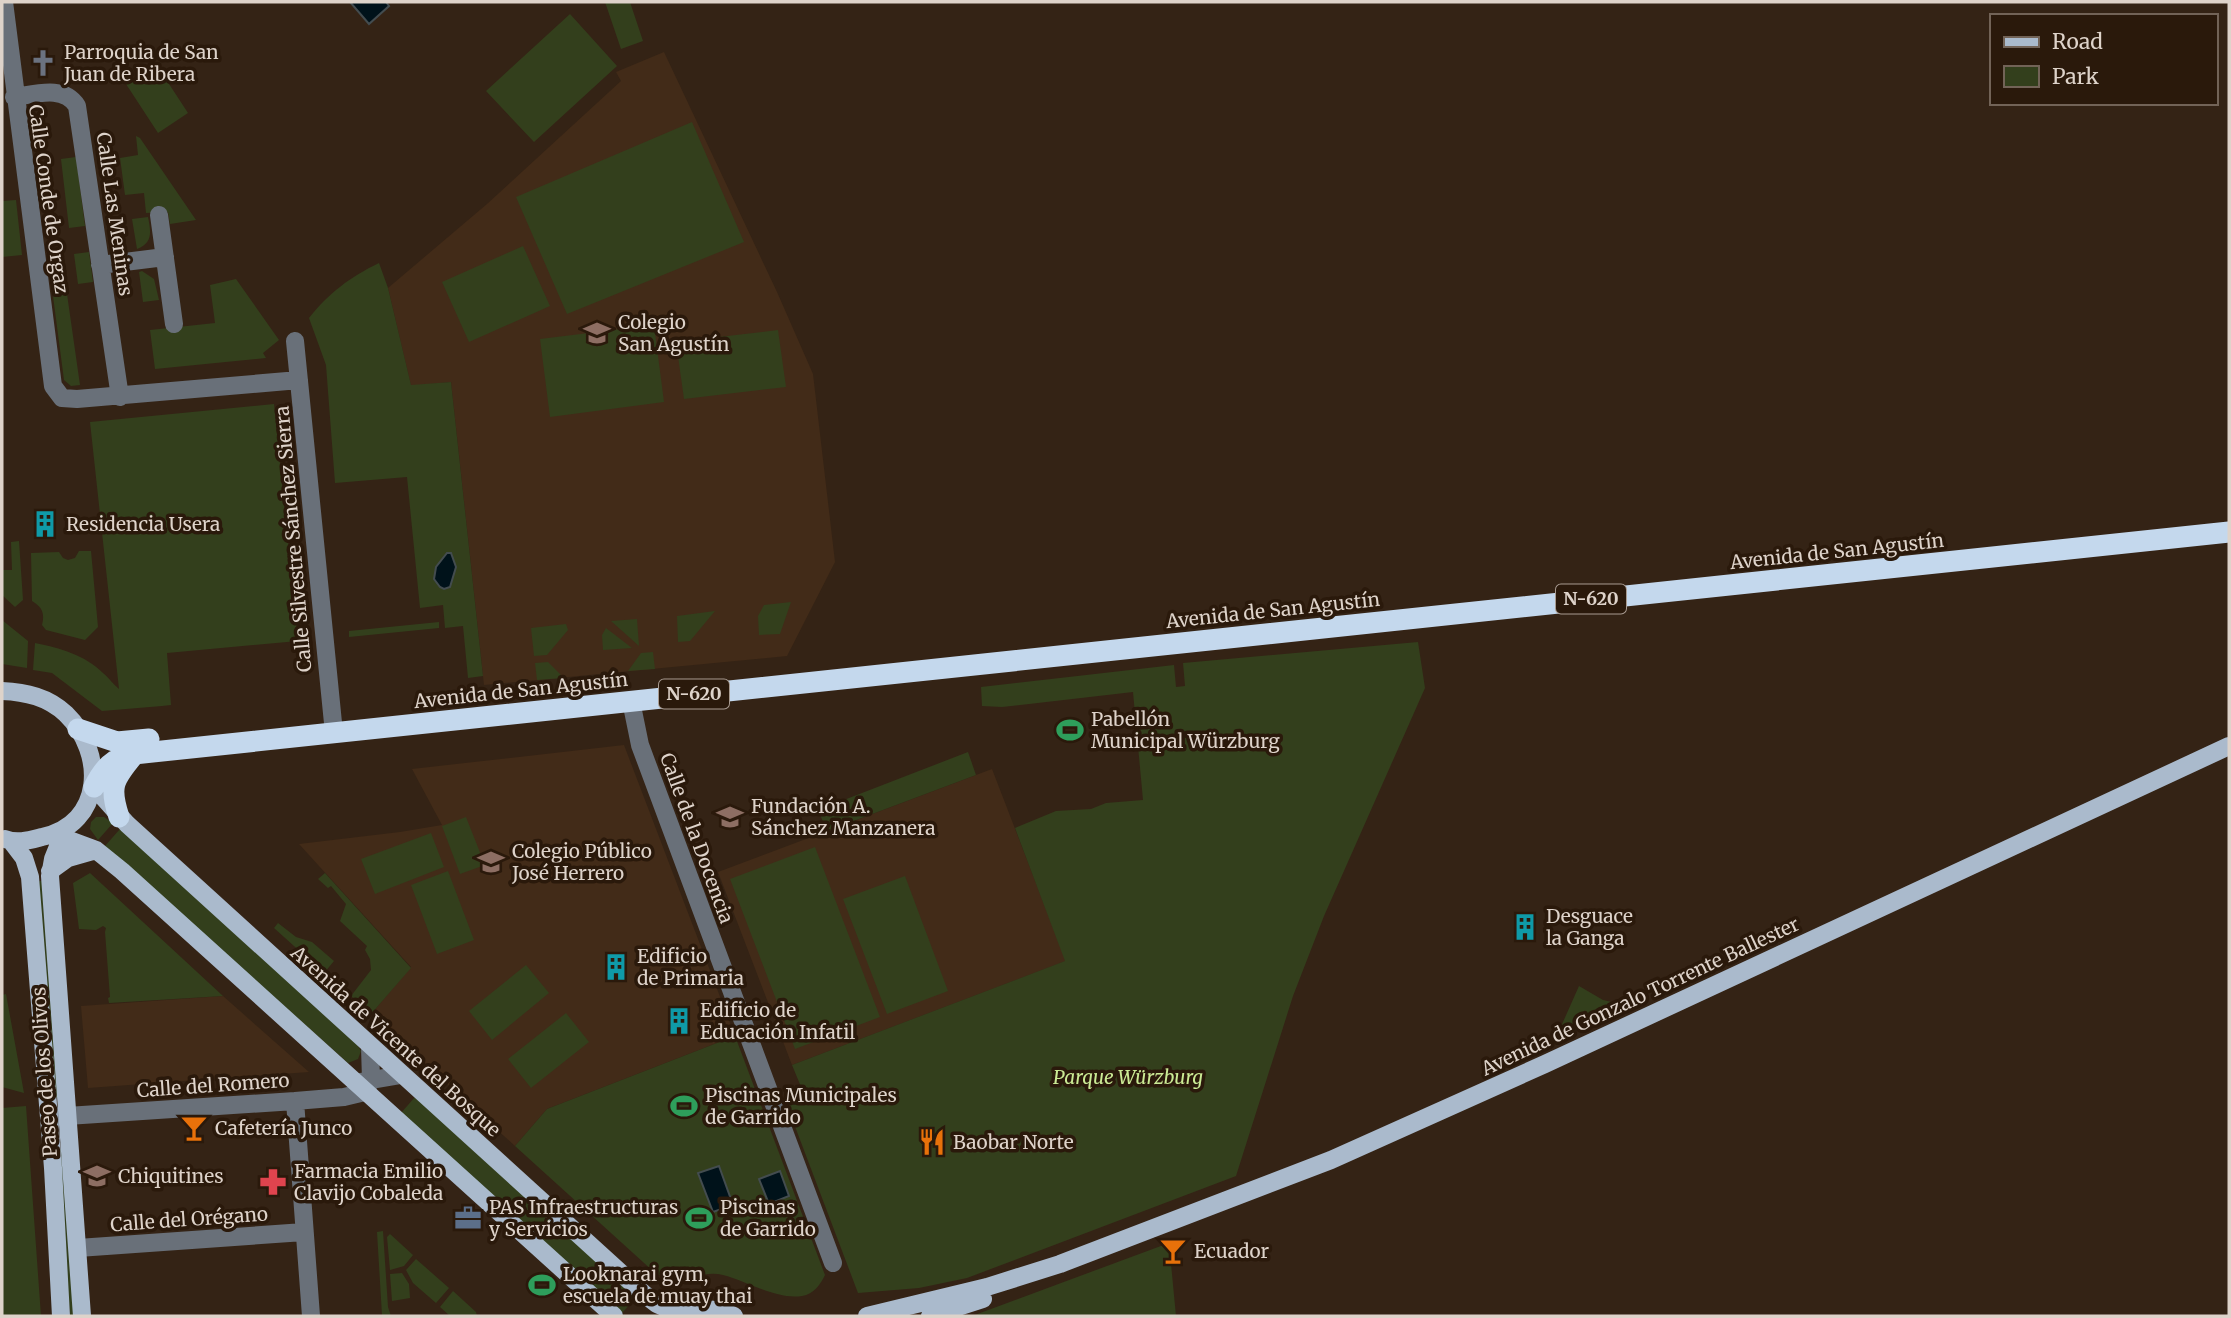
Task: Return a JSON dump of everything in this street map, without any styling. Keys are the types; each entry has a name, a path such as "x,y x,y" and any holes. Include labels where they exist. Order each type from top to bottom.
{"highway":[{"name":"Avenida de San Agustín","path":"94,787 113,761 134,754 2229,532"},
{"name":"Avenida de San Agustín","path":"78,729 117,742 269,728 328,734"},
{"path":"119,817 113,799 113,786 118,774 134,754"}],"main road":[{"path":"2,691 31,693 66,715 78,729 90,758 94,787 85,809 60,833 27,841 6,840"},
{"name":"Avenida de Gonzalo Torrente Ballester","path":"867,1316 987,1287 1060,1265 1331,1160 1539,1067 2229,746"},
{"name":"Avenida de Vicente del Bosque","path":"94,787 119,817 370,1047 644,1294 677,1315"},
{"path":"60,833 96,850 364,1085 614,1316"},
{"name":"Paseo de los Olivos","path":"60,833 50,871 82,1316"},
{"name":"Paseo de los Olivos","path":"6,840 24,858 30,877 61,1316"},
{"path":"50,871 68,858 96,850"},
{"name":"Avenida de Gonzalo Torrente Ballester","path":"930,1316 1019,1287 1060,1265"},
{"path":"946,1316 985,1303 1019,1287"},
{"path":"677,1315 713,1309 734,1316"}],"street":[{"name":"Calle Conde de Orgaz","path":"4,2 53,386 62,398 120,397"},
{"name":"Calle Las Meninas","path":"15,97 58,92 67,94 77,106 120,397"},
{"path":"159,215 174,324"},
{"path":"100,265 165,257"},
{"name":"Calle Silvestre Sánchez Sierra","path":"295,341 328,734"},
{"path":"120,397 299,380"},
{"name":"Calle de la Docencia","path":"631,701 639,740 833,1263"},
{"path":"364,1085 370,1047"},
{"name":"Calle del Romero","path":"69,1111 364,1085 401,1074"},
{"name":"Calle del Romero","path":"48,1112 345,1097 364,1085"},
{"path":"295,1101 311,1316"},
{"name":"Calle del Orégano","path":"78,1248 304,1233"}],"shaded area":[{"path":"350,2 386,2 389,6 369,24"},
{"name":"Colegio San Agustín","path":"664,52 813,374 835,562 787,656 484,685 451,382 411,386 388,288 487,204 621,81 616,72"},
{"path":"447,553 451,553 456,567 450,587 444,589 434,579 436,567"},
{"path":"624,745 735,1036 547,1109 515,1146 371,1014 411,967 299,844 442,825 412,769"},
{"path":"992,769 1066,961 792,1065 718,872"},
{"path":"223,996 309,1072 88,1088 81,1006"},
{"name":"Piscinas Municipales de Garrido","path":"719,1166 733,1205 713,1212 698,1173"},
{"name":"Piscinas Municipales de Garrido","path":"780,1171 789,1196 769,1204 759,1179"}],"green space":[{"path":"605,2 630,2 643,41 621,49"},
{"path":"570,14 617,66 534,142 486,91"},
{"path":"156,64 188,113 158,133 126,84"},
{"path":"692,122 744,242 567,314 516,197"},
{"path":"136,136 196,220 170,224 168,212 146,213 144,193 125,195 120,158 138,155"},
{"path":"76,157 85,226 69,228 61,159"},
{"path":"16,200 22,255 2,257 2,201"},
{"path":"148,217 150,236 146,244 137,249 132,219"},
{"path":"523,246 550,306 469,342 442,282"},
{"path":"89,252 93,282 78,284 74,254"},
{"path":"379,263 388,288 411,385 451,382 483,676 468,678 463,626 445,628 443,605 420,608 407,477 335,483 326,365 309,318 341,286"},
{"path":"142,271 154,279 159,300 143,302 139,272"},
{"path":"236,279 279,340 263,353 266,358 155,369 150,330 215,323 210,285"},
{"path":"67,294 80,385 71,386 64,380 53,296"},
{"path":"654,325 664,402 550,417 540,339"},
{"path":"778,330 786,387 684,399 676,342"},
{"path":"274,404 298,641 167,653 171,705 162,706 102,711 52,673 33,670 35,643 80,657 96,667 119,689 90,422"},
{"path":"19,541 23,600 15,607 2,595 2,570 12,570 11,542"},
{"path":"79,551 91,551 98,627 85,640 46,630 42,625 42,611 32,601 31,553 59,552 68,560 75,558"},
{"path":"791,602 780,634 759,635 758,616 764,605"},
{"path":"715,611 690,641 678,642 677,616"},
{"path":"637,619 639,646 611,621"},
{"path":"2,620 28,641 27,668 2,664"},
{"path":"439,622 439,628 349,637 349,631"},
{"path":"566,624 568,630 547,655 534,656 531,628"},
{"path":"606,628 632,648 603,650 602,635"},
{"name":"Parque Würzburg","path":"1418,642 1425,688 1324,916 1293,996 1236,1176 967,1278 919,1288 858,1293 785,1100 804,1094 792,1065 1065,961 1015,828 1056,811 1091,809 1106,803 1143,800 1133,692 1002,707 982,706 981,687 1174,665 1176,687 1185,686 1183,663"},
{"path":"653,652 655,669 628,671 641,653"},
{"path":"548,662 564,678 537,680 535,663"},
{"path":"968,752 976,775 827,831 818,810"},
{"path":"96,817 104,817 113,823 98,840 90,829 91,822"},
{"path":"466,817 485,865 460,874 442,826"},
{"path":"120,829 357,1044 361,1051 358,1059 348,1063 105,846"},
{"path":"431,833 444,867 375,894 361,859"},
{"path":"815,847 880,1017 795,1049 730,879"},
{"path":"448,871 474,940 437,954 411,885"},
{"path":"90,873 223,996 109,1003 106,928 103,926 96,930 79,929 73,883"},
{"path":"325,873 411,968 371,1014 351,996 371,970 370,959 365,950 367,946 340,921 346,904 331,886 328,888 318,879"},
{"path":"905,876 948,991 887,1014 843,899"},
{"path":"37,881 43,881 56,1098"},
{"path":"278,923 296,937 312,942 334,961 324,973 274,928"},
{"path":"526,965 549,993 492,1040 469,1011"},
{"path":"1579,986 1603,1000 1629,1006 1555,1040"},
{"path":"6,994 24,1093 2,1087 2,995"},
{"path":"566,1013 589,1042 531,1088 508,1059"},
{"name":"Piscinas de Garrido","path":"735,1036 825,1275 816,1288 806,1295 782,1295 716,1274 666,1279 654,1272 515,1146 547,1109"},
{"path":"415,1097 636,1298 622,1313 401,1113"},
{"path":"26,1106 41,1316 2,1316 2,1108"},
{"path":"57,1149 63,1149 76,1316 70,1316"},
{"path":"383,1231 388,1307 391,1316 378,1316 382,1315 377,1232"},
{"path":"390,1234 413,1255 404,1266 390,1270 387,1237"},
{"path":"1169,1243 1176,1316 972,1316"},
{"path":"416,1259 449,1288 436,1303 413,1283 406,1270"},
{"path":"402,1273 409,1284 410,1298 392,1301 390,1274"},
{"path":"453,1291 477,1316 450,1316 440,1307"}],"place":[{"name":"Parroquia de San Juan de Ribera","path":"43,63"},
{"name":"Colegio San Agustín","path":"597,333"},
{"name":"Residencia Usera","path":"45,524"},
{"name":"Pabellón Municipal Würzburg","path":"1070,730"},
{"name":"Fundación A. Sánchez Manzanera","path":"730,817"},
{"name":"Colegio Público José Herrero","path":"491,862"},
{"name":"Desguace la Ganga","path":"1525,927"},
{"name":"Edificio de Primaria","path":"616,967"},
{"name":"Edificio de Educación Infatil","path":"679,1021"},
{"name":"Piscinas Municipales de Garrido","path":"684,1106"},
{"name":"Cafetería Junco","path":"194,1128"},
{"name":"Baobar Norte","path":"932,1142"},
{"name":"Chiquitines","path":"97,1176"},
{"name":"Farmacia Emilio Clavijo Cobaleda","path":"273,1182"},
{"name":"PAS Infraestructuras y Servicios","path":"468,1218"},
{"name":"Piscinas de Garrido","path":"699,1218"},
{"name":"Ecuador","path":"1173,1251"},
{"name":"Looknarai gym, escuela de muay thai","path":"542,1285"}]}
